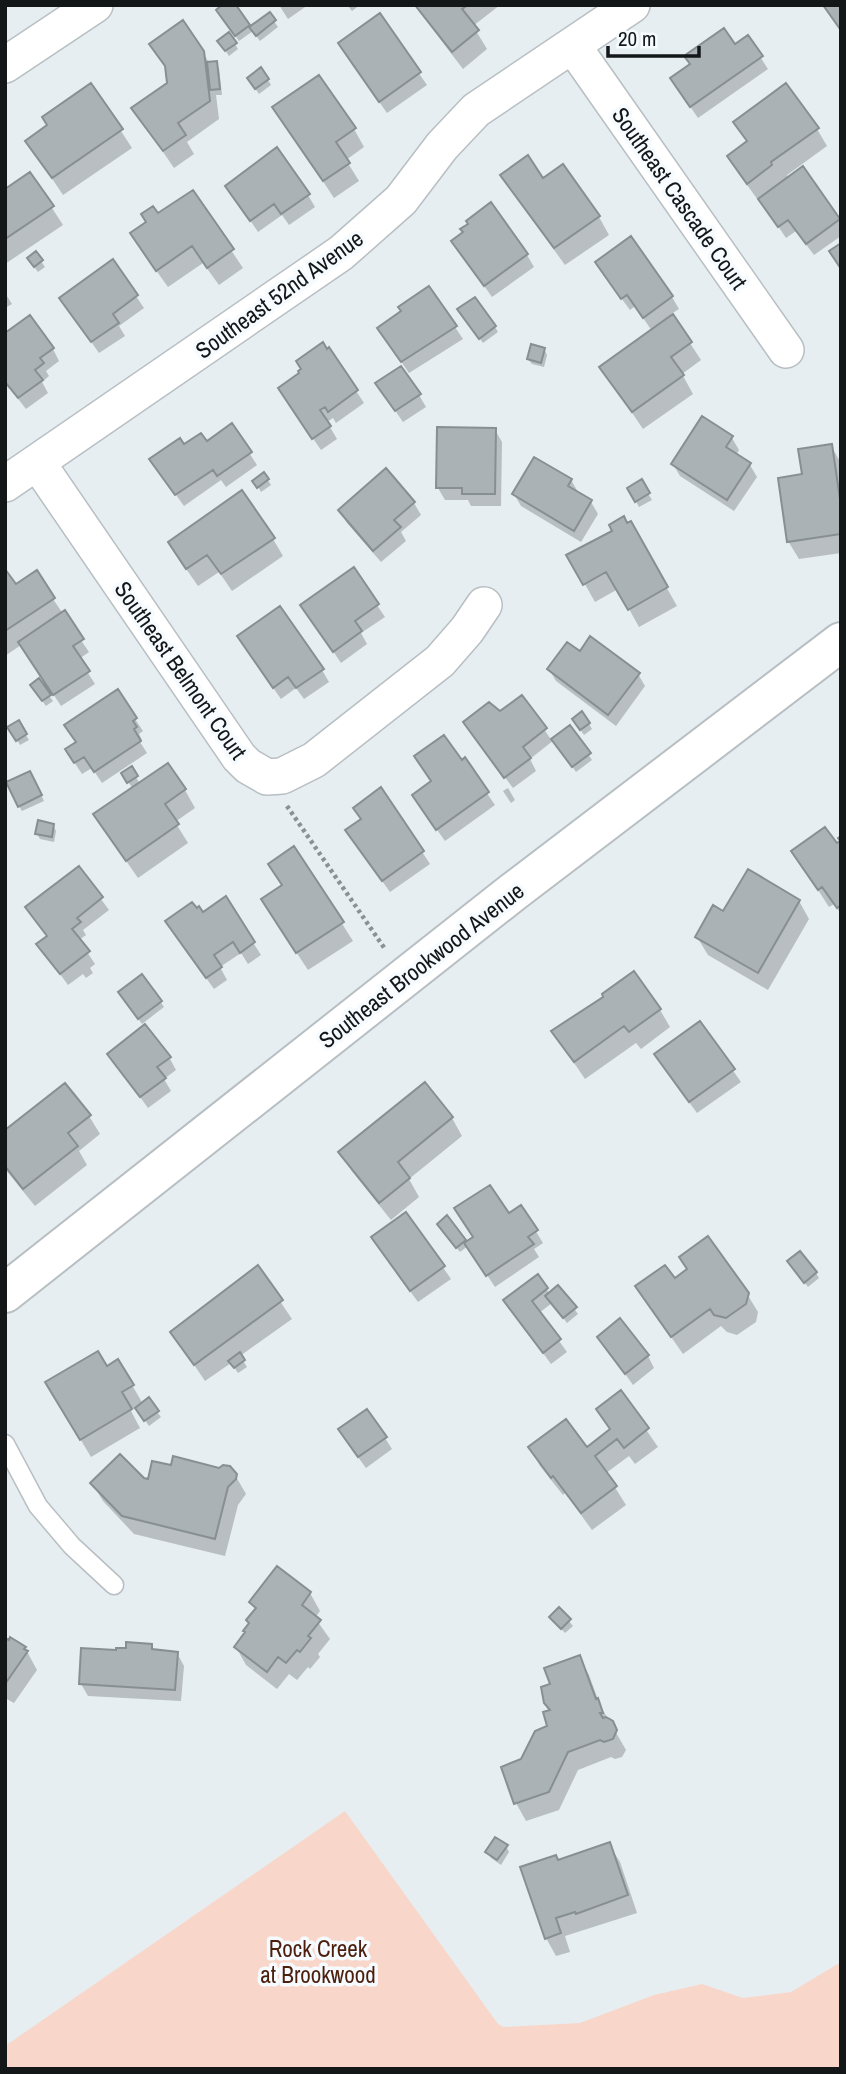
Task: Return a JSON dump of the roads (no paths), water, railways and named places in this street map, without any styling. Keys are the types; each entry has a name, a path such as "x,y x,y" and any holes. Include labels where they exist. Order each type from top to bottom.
{"main road":[{"name":"Southeast Brookwood Avenue","path":"5,1293 404,977 841,642"}],"street":[{"path":"8,59 95,5"},
{"name":"Southeast 52nd Avenue","path":"5,484 341,253 401,200 442,146 476,110 632,5"},
{"name":"Southeast Cascade Court","path":"573,46 786,350"},
{"name":"Southeast Belmont Court","path":"37,463 239,757 267,777 282,776 297,770 335,744 439,661 467,630 484,605"}],"lane":[{"path":"5,1444 38,1506 72,1545 114,1585"}],"park label":[{"name":"Rock Creek at Brookwood","path":"318,1961"}]}
